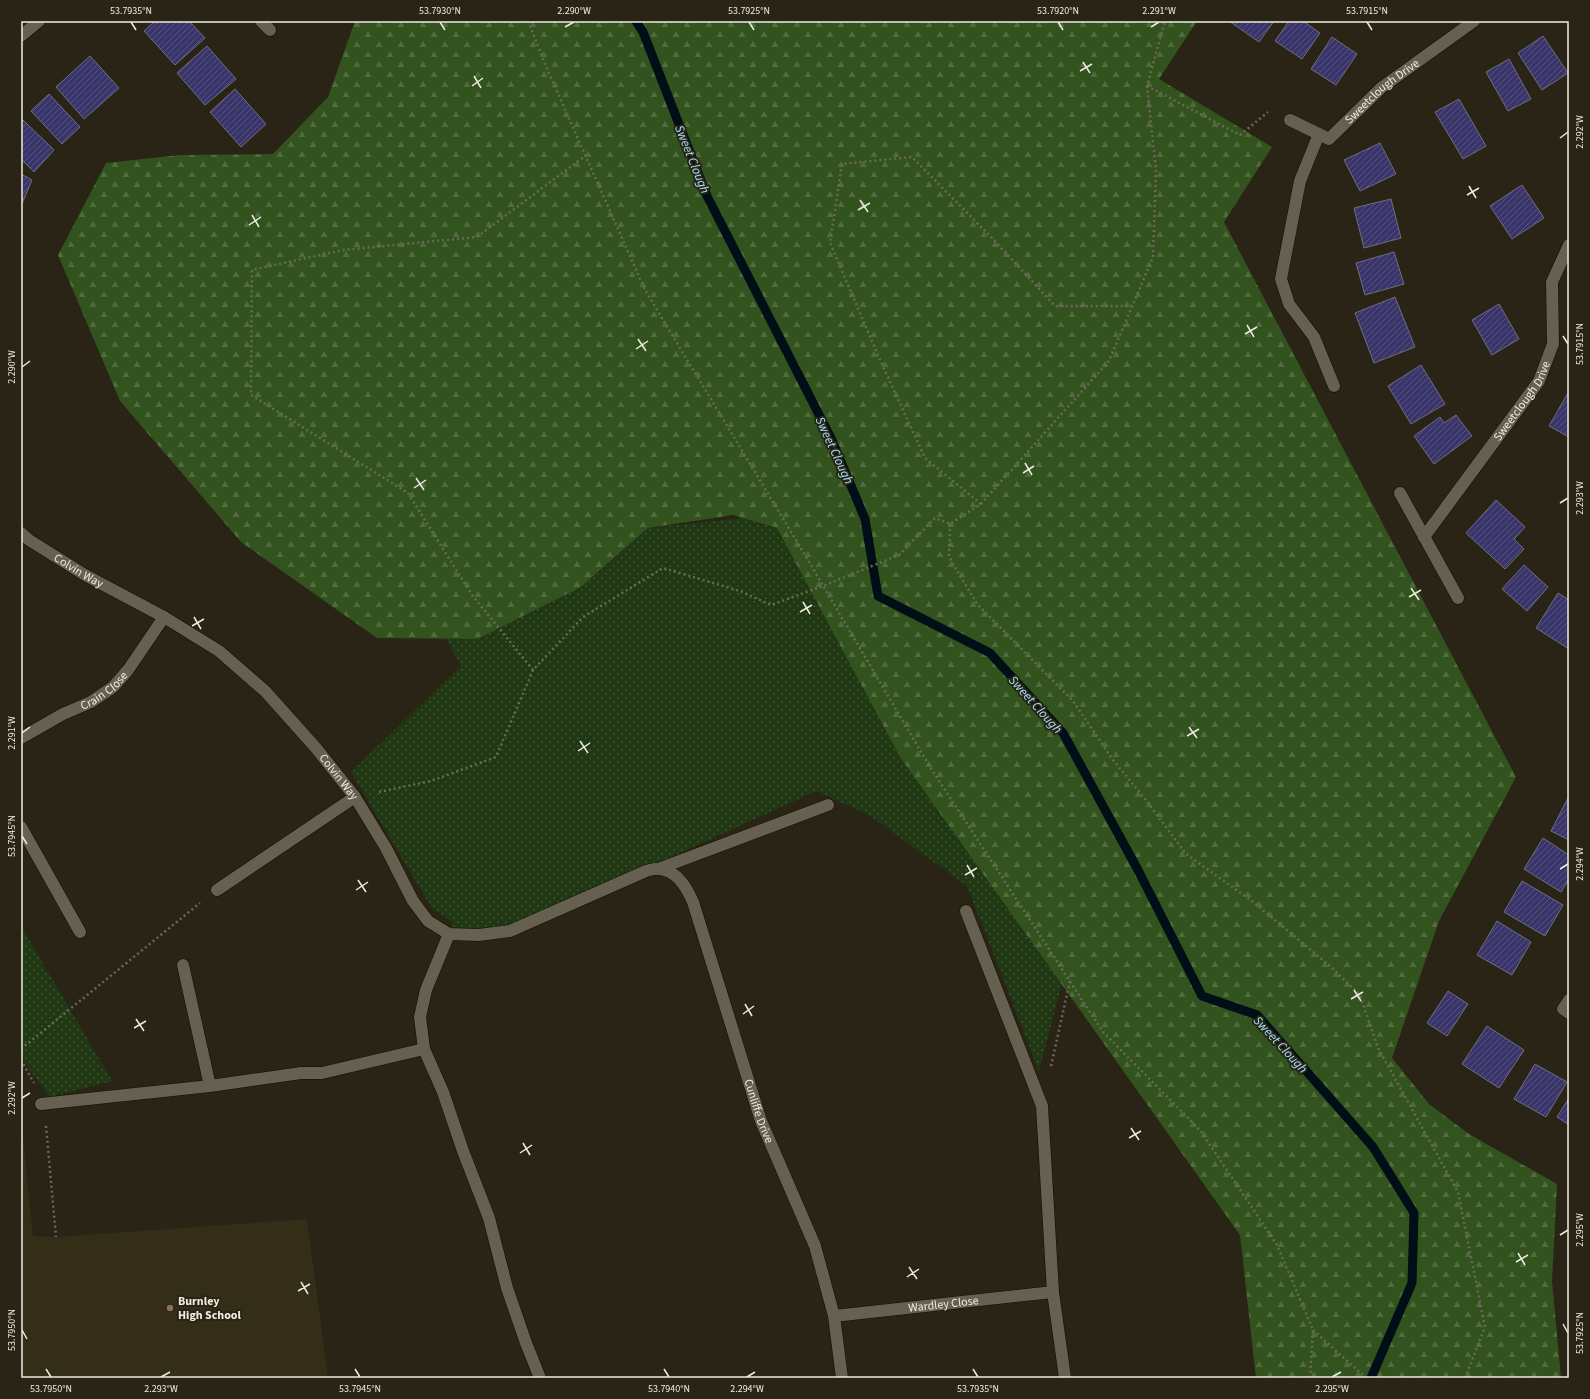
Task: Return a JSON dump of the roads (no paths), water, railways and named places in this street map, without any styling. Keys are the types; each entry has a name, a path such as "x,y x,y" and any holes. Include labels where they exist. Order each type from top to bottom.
{"street":[{"path":"21,36 39,21"},
{"path":"260,21 270,30"},
{"name":"Sweetclough Drive","path":"1290,120 1330,139 1381,88 1474,21"},
{"path":"1319,134 1300,181 1281,279 1289,304 1314,336 1334,386"},
{"name":"Sweetclough Drive","path":"1424,537 1539,381 1553,344 1552,282 1569,245"},
{"path":"1400,492 1458,598"},
{"name":"Colvin Way","path":"21,533 29,540 85,575 164,617 219,651 265,691 316,748 355,797 386,848 413,901 428,921 449,934 479,935 510,931 652,870 828,805"},
{"name":"Crain Close","path":"21,738 63,714 91,702 113,687 128,670 164,617"},
{"path":"217,890 355,797"},
{"path":"21,827 80,932"},
{"name":"Cunliffe Drive","path":"652,870 668,872 679,879 687,889 693,902 761,1121 815,1246 834,1316 842,1378"},
{"path":"966,911 1042,1106 1053,1292 1065,1378"},
{"path":"449,934 426,990 420,1017 424,1049 443,1092 463,1151 489,1218 508,1288 526,1343 540,1378"},
{"path":"183,965 210,1086"},
{"path":"1569,1000 1563,1009 1569,1012"},
{"path":"41,1104 210,1086 300,1073 322,1073 424,1049"},
{"name":"Wardley Close","path":"834,1316 1053,1292"}],"waterway":[{"name":"Sweet Clough","path":"636,21 643,32 707,196 831,438 865,519 878,596 990,653 1063,733 1138,870 1202,996 1257,1015 1373,1147 1414,1213 1412,1283 1371,1378"}],"place":[{"name":"Burnley High School","path":"170,1308"}]}
